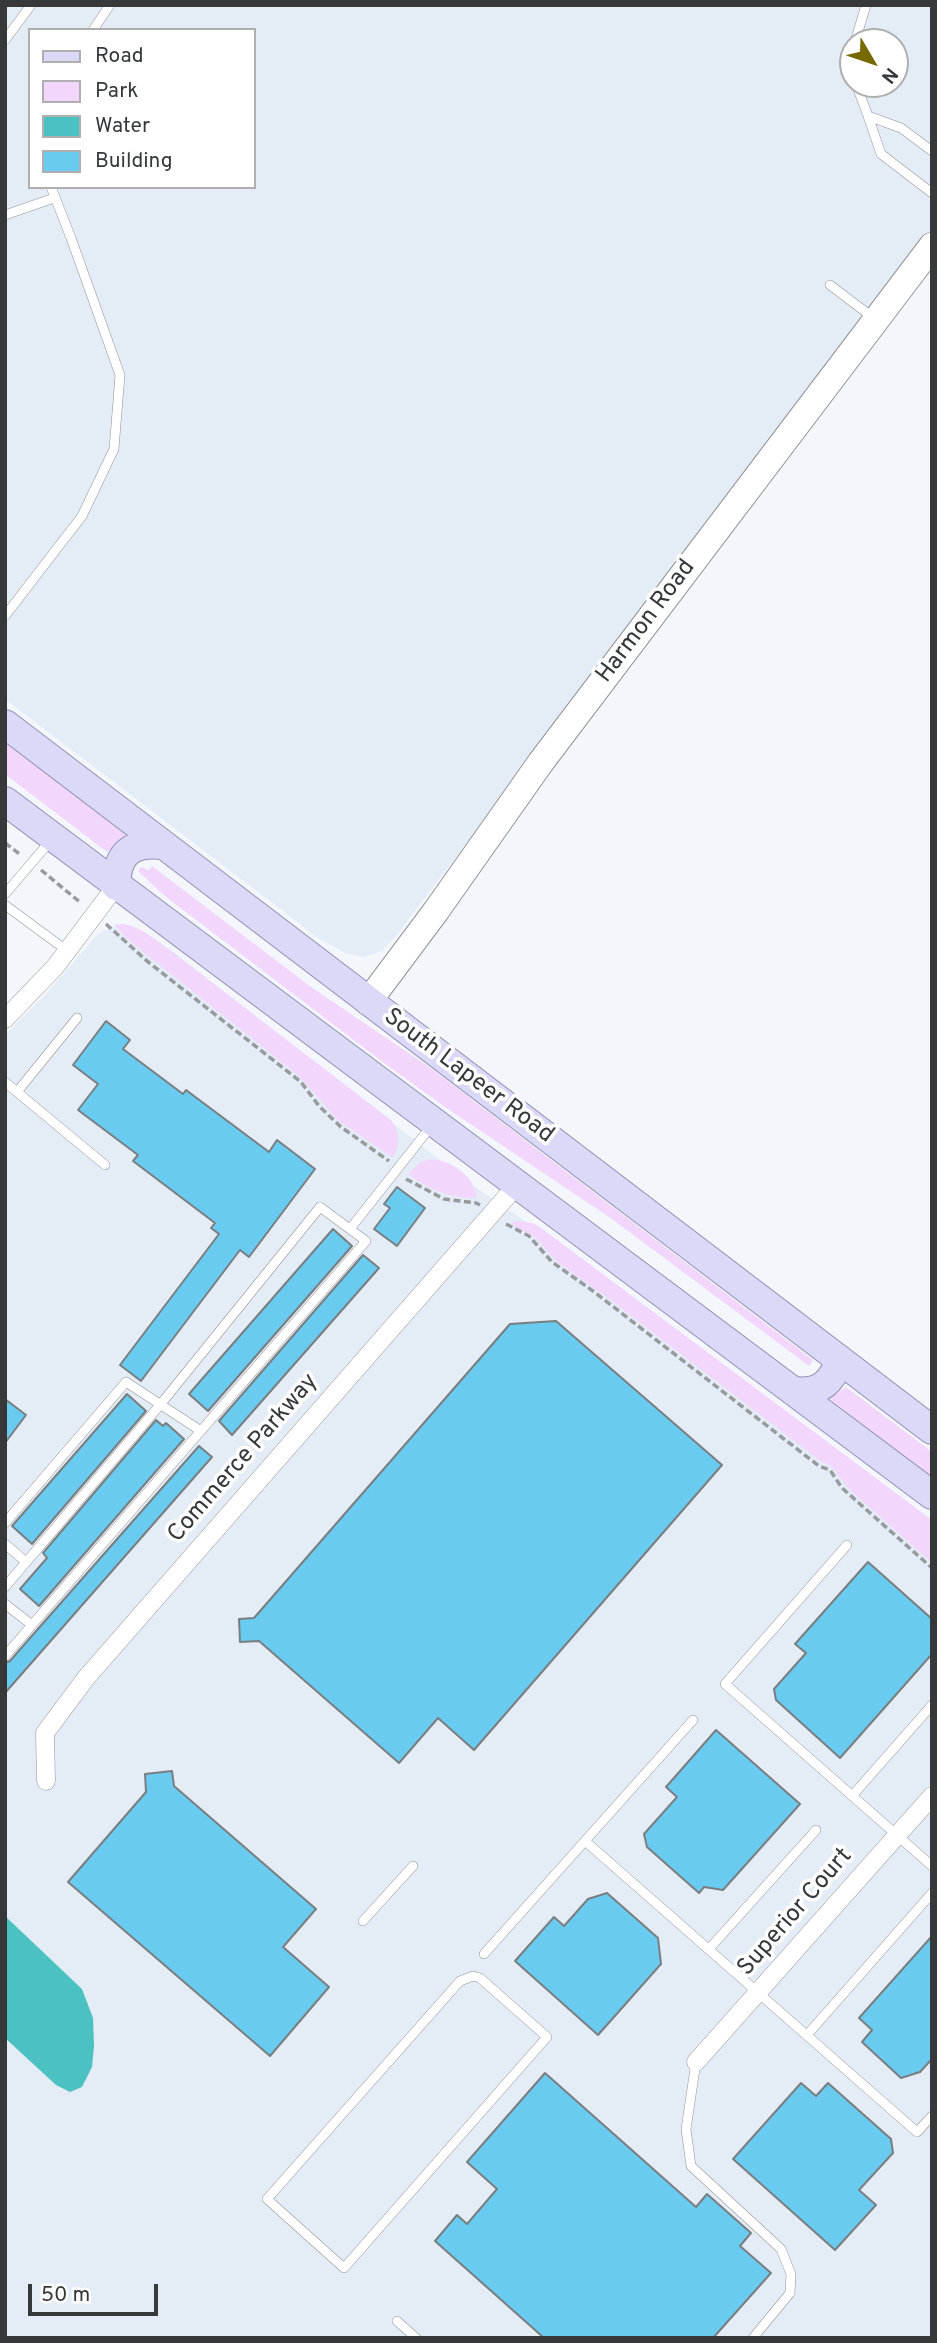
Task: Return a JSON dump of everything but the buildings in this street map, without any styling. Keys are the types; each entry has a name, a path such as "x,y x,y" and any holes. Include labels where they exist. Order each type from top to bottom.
{"main road":[{"name":"South Lapeer Road","path":"5,724 932,1430"},
{"path":"5,802 932,1495"},
{"path":"116,886 120,862 127,853 137,846 163,845"},
{"path":"795,1391 816,1391 825,1386 840,1360"}],"street":[{"name":"Harmon Road","path":"368,1002 541,762 932,246"},
{"path":"5,1019 39,985 116,886"},
{"name":"Commerce Parkway","path":"46,1781 45,1733 86,1678 516,1186"},
{"name":"Superior Court","path":"696,2062 932,1796"}],"lane":[{"path":"5,40 31,5"},
{"path":"94,28 110,5"},
{"path":"859,28 866,5"},
{"path":"861,98 881,153 932,193"},
{"path":"868,116 901,128 932,151"},
{"path":"5,616 82,516 114,449 120,375 52,189"},
{"path":"5,215 54,198"},
{"path":"831,285 876,320"},
{"path":"6,892 53,838"},
{"path":"5,905 66,950"},
{"path":"17,1092 77,1018"},
{"path":"5,1082 105,1165"},
{"path":"350,1229 433,1124"},
{"path":"5,1587 160,1405 320,1207 366,1241 5,1656"},
{"path":"5,1523 126,1382 201,1431"},
{"path":"5,1544 26,1562"},
{"path":"847,1545 725,1684 932,1866"},
{"path":"5,1604 32,1625"},
{"path":"852,1796 932,1705"},
{"path":"484,1954 694,1720"},
{"path":"709,1949 816,1830"},
{"path":"586,1841 917,2132 932,2116"},
{"path":"363,1921 413,1866"},
{"path":"807,2035 932,1893"},
{"path":"466,1978 480,1978 547,2037 344,2267 267,2199 466,1978"},
{"path":"696,2062 686,2129 691,2166 781,2249 791,2274 790,2293 752,2338"},
{"path":"397,2321 416,2338"}],"path":[{"path":"5,843 16,851"},
{"path":"48,876 78,900"},
{"path":"110,926 120,939 146,961 300,1082 341,1127 391,1162"},
{"path":"404,1177 443,1199 477,1203"},
{"path":"506,1224 529,1236 561,1270 819,1466 830,1470 842,1489 932,1568"}],"shaded area":[{"path":"5,5 932,5 932,228 396,936 382,951 364,957 346,953 321,940 5,699"},
{"path":"125,926 147,933 176,954 467,1181 611,1281 932,1524 932,2338 5,2338 5,1035 45,995 97,935 110,927"}],"green space":[{"path":"5,742 125,834 125,837 107,852 5,774"},
{"path":"152,866 311,987 432,1069 813,1360 809,1366 612,1219 384,1063 166,897 138,871 141,867 149,870"},
{"path":"122,924 143,931 156,940 391,1120 398,1139 393,1158 338,1120 298,1075 132,943 114,925"},
{"path":"430,1159 446,1162 461,1171 467,1176 477,1198 440,1192 408,1174 421,1162"},
{"path":"510,1223 533,1223 541,1228 932,1520 932,1563 850,1490 831,1466 819,1460 557,1262 535,1237"},
{"path":"846,1387 932,1452 932,1478 831,1400 831,1397"}],"water":[{"path":"5,1916 82,1989 93,2018 92,2067 82,2087 70,2092 56,2085 5,2038"}]}
